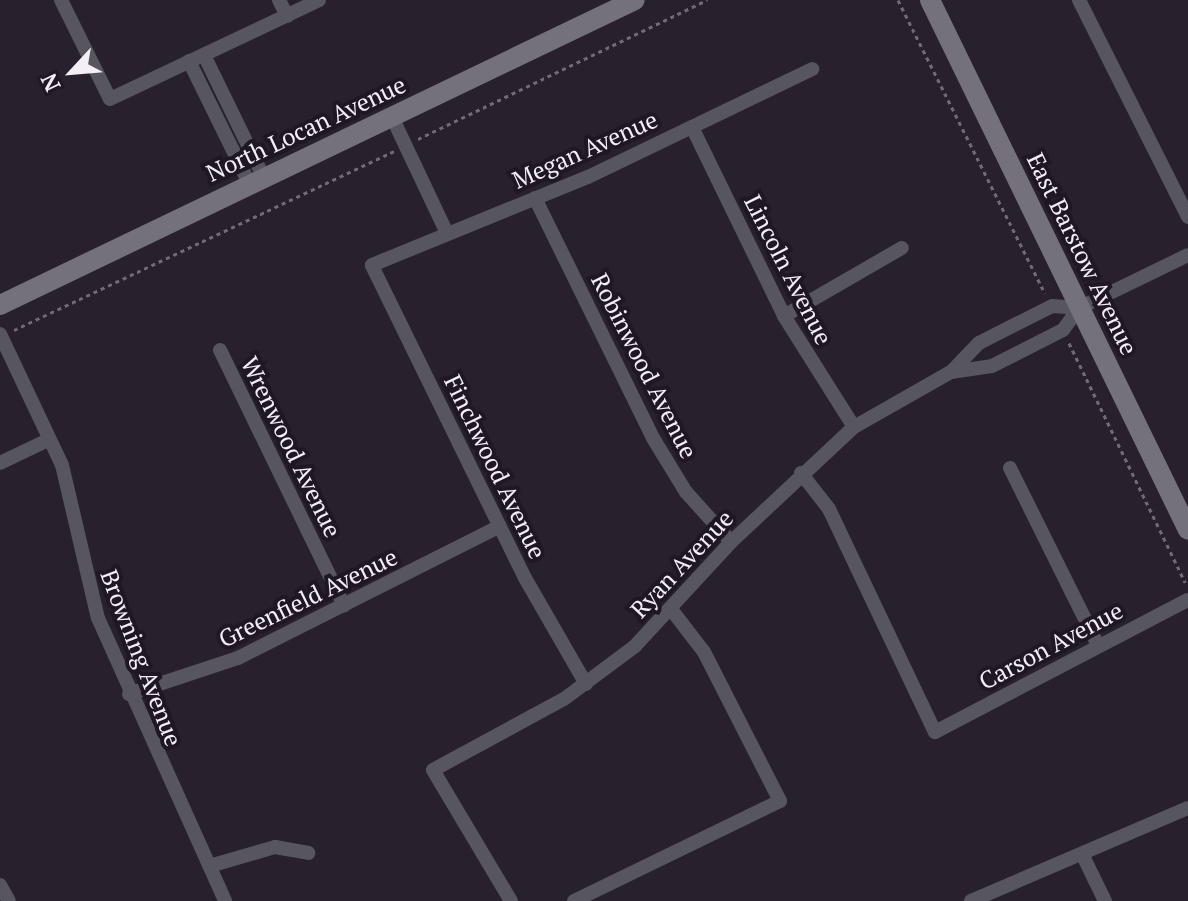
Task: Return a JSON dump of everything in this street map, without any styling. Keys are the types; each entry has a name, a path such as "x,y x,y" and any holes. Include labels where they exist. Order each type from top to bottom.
{"street":[{"path":"61,0 110,99 319,0"},
{"path":"279,0 287,16"},
{"name":"North Locan Avenue","path":"0,305 635,0"},
{"name":"East Barstow Avenue","path":"930,0 1188,530"},
{"path":"1079,0 1188,217"},
{"path":"204,55 257,181"},
{"path":"189,61 257,181"},
{"name":"Megan Avenue","path":"372,265 445,229 535,198 812,69"},
{"path":"392,117 445,229"},
{"name":"Lincoln Avenue","path":"692,127 784,316 854,427"},
{"name":"Robinwood Avenue","path":"535,198 653,438 686,492 731,542"},
{"path":"784,316 902,248"},
{"path":"1052,306 1079,308 1188,255"},
{"name":"Finchwood Avenue","path":"372,265 500,526 586,684"},
{"name":"Ryan Avenue","path":"511,901 433,770 586,684 671,609 731,542 801,473 854,427 951,372 979,343 1052,306"},
{"name":"Ryan Avenue","path":"951,372 992,366 1063,330 1079,308"},
{"name":"Browning Avenue","path":"0,334 50,439 98,618 129,694 213,865 225,901"},
{"name":"Wrenwood Avenue","path":"220,350 344,605"},
{"path":"0,463 50,439"},
{"path":"1010,468 1097,643"},
{"name":"Carson Avenue","path":"801,473 829,509 935,732 1097,643 1188,600"},
{"name":"Greenfield Avenue","path":"129,694 238,658 500,526"},
{"path":"574,901 780,801 704,652 671,609"},
{"path":"971,901 1084,858 1188,808"},
{"path":"213,865 275,847 308,853"},
{"path":"1084,858 1105,901"},
{"path":"0,885 9,901"}],"path":[{"path":"419,139 707,0"},
{"path":"898,0 1052,306"},
{"path":"16,330 387,154"},
{"path":"1063,330 1185,582"}]}
